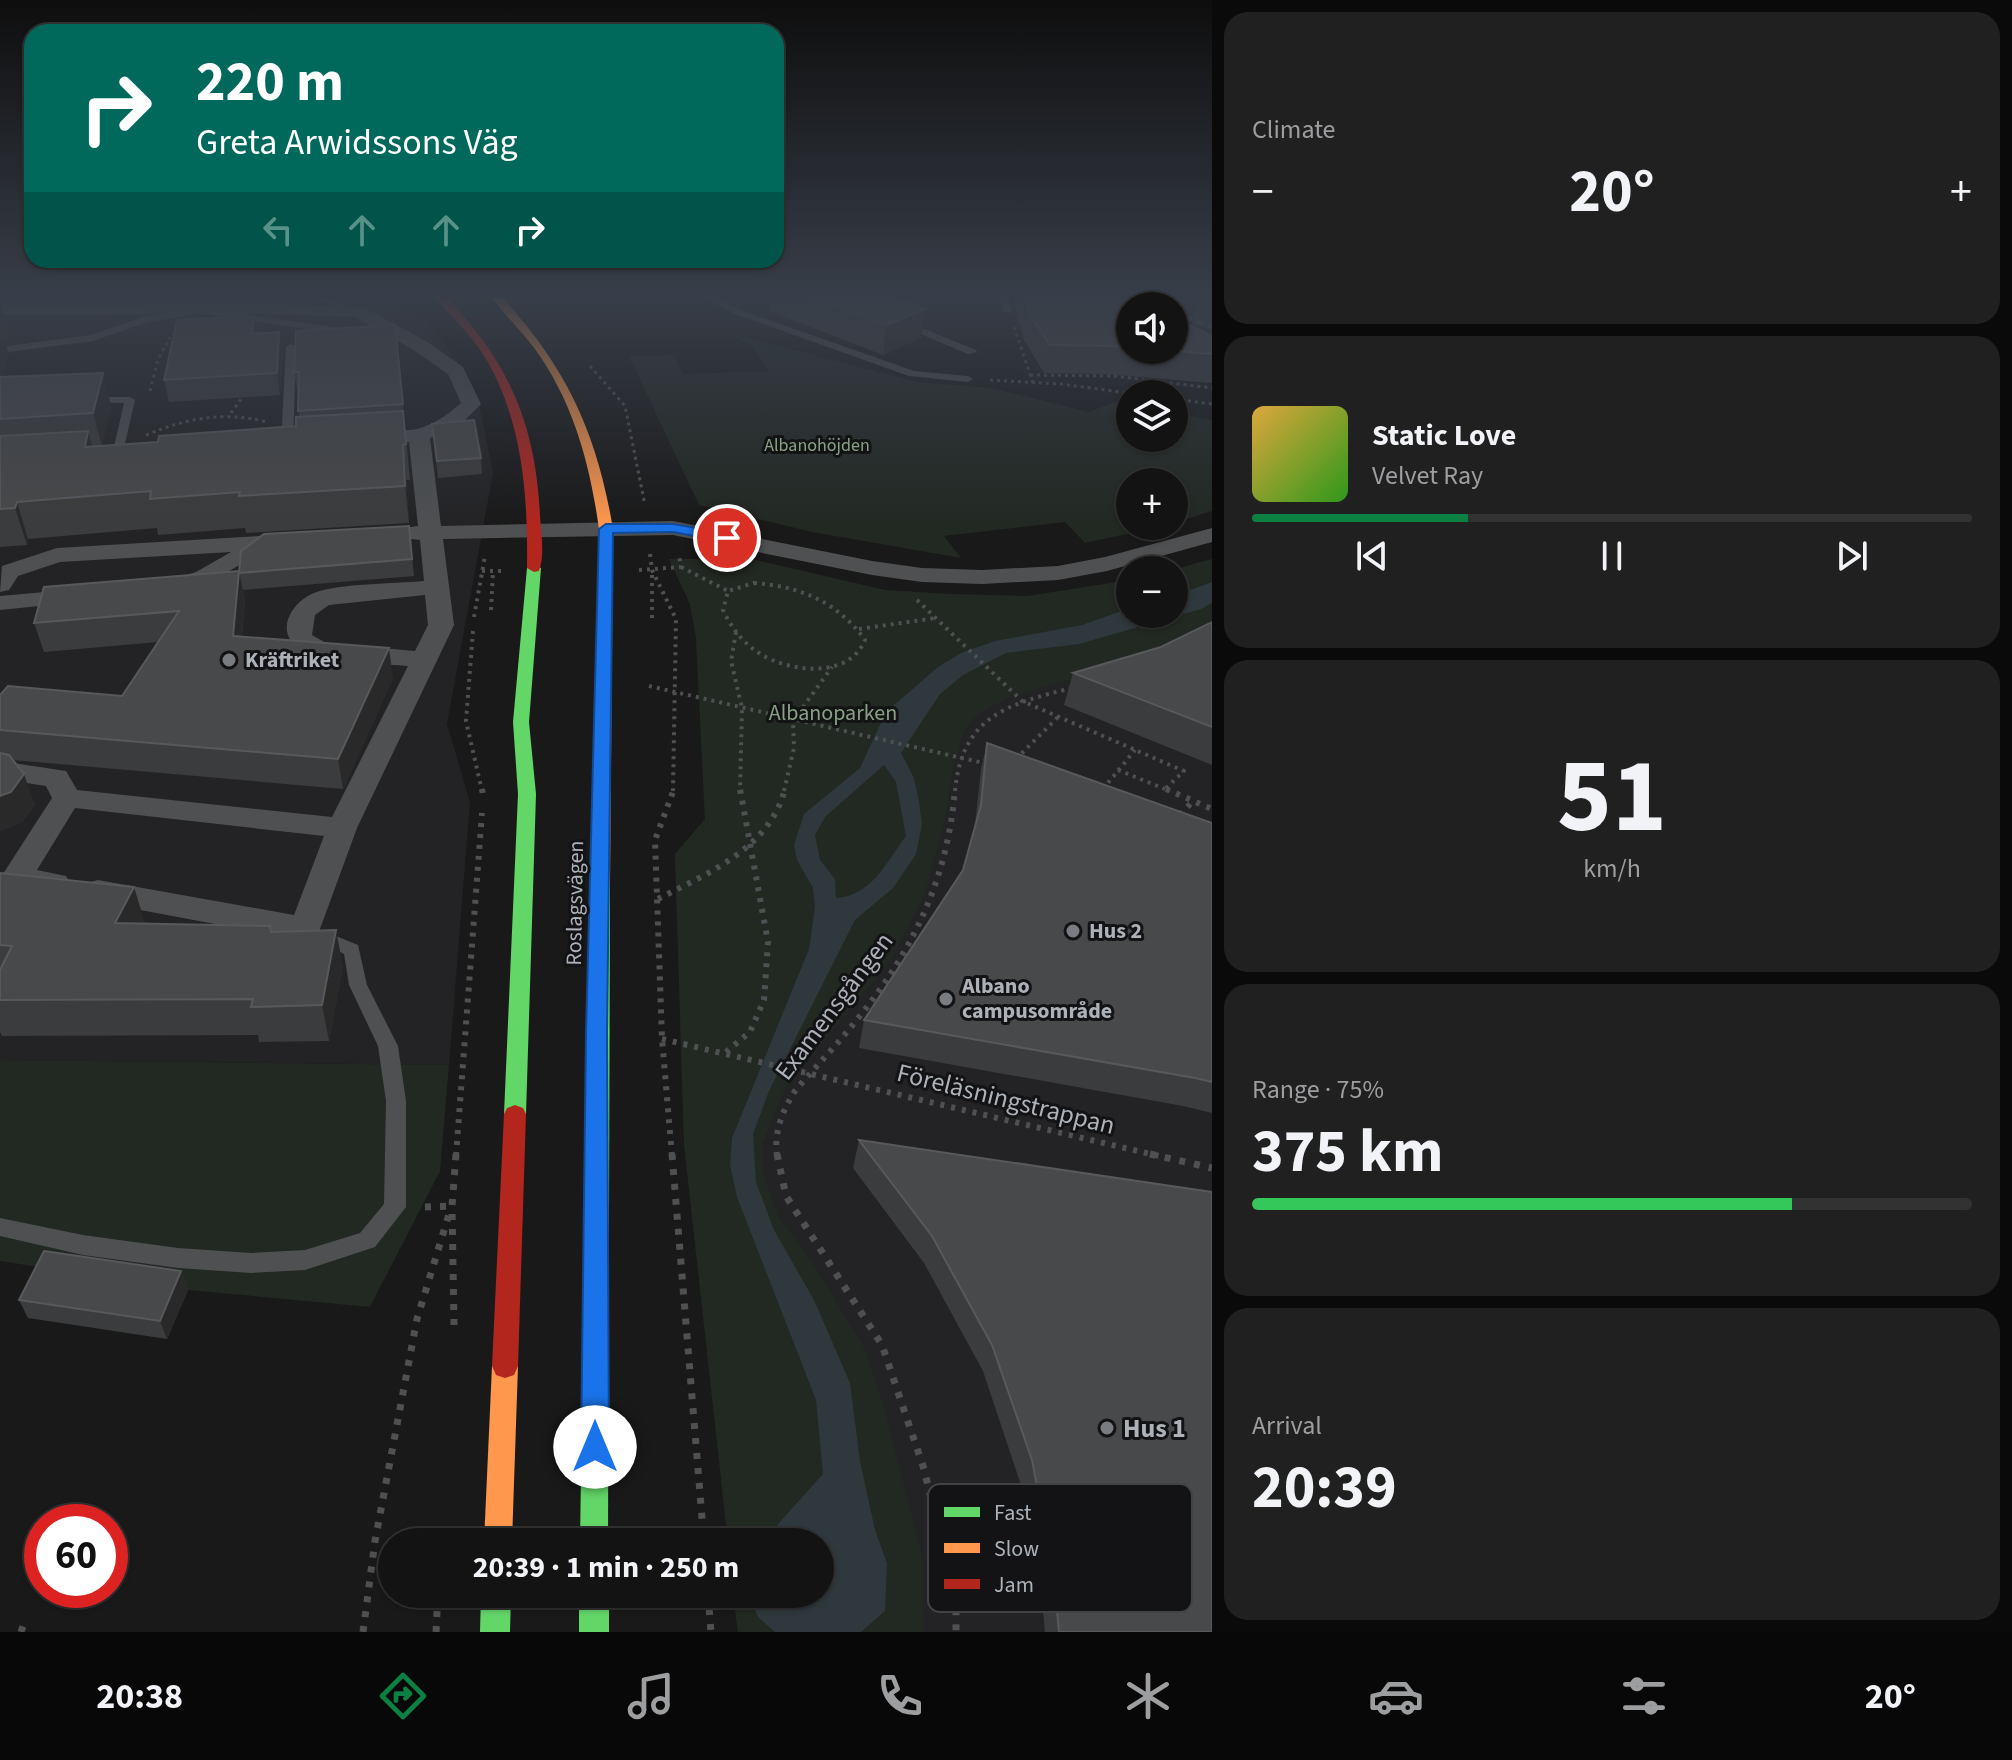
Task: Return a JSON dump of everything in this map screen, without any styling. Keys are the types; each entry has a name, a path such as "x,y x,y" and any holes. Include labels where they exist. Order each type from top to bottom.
{"main road":[{"path":"499,1528 527,794 521,743 536,571 535,529 525,438 513,396 501,373"},
{"name":"Roslagsvägen","path":"560,373 585,429 603,491 606,529 597,1033 594,1528"},
{"path":"495,1632 496,1608"},
{"path":"594,1608 594,1632"}],"street":[{"path":"346,440 419,435 451,423 471,404 457,373"},
{"path":"67,798 17,877 305,929 342,828 441,625 419,435"},
{"path":"257,446 287,436 316,442"},
{"path":"89,457 133,449"},
{"path":"384,535 673,528 872,568 922,575 982,577 1058,573 1107,564 1212,535"},
{"path":"0,585 10,571 57,555 307,540"},
{"path":"154,588 183,586 232,562 261,543"},
{"path":"0,554 29,563"},
{"path":"425,660 320,650 300,639 298,621 308,606 323,598 436,587"},
{"path":"0,603 109,593"},
{"path":"0,770 56,778 67,798"},
{"path":"67,798 342,828"}],"lane":[{"path":"287,436 290,373"},
{"path":"911,373 968,379"},
{"path":"78,399 130,400 133,449"},
{"path":"0,1227 83,1245 178,1258 251,1263 305,1260 367,1240 395,1207 396,1101 388,1046 358,985 352,950 305,929"}],"path":[{"path":"1033,383 1030,375 1114,376 1212,388"},
{"path":"1114,376 1116,381"},
{"path":"968,379 1116,391"},
{"path":"231,414 242,398"},
{"path":"1188,401 1212,404"},
{"path":"133,449 201,415 231,414 287,436"},
{"path":"642,489 652,570 652,620"},
{"path":"454,1330 452,1206 484,794 466,721 475,611 491,531"},
{"path":"677,548 681,567"},
{"path":"652,570 681,567 728,591 754,583 791,588 829,604 859,629 865,640 863,652 852,661 832,667 785,665 763,656 736,632 723,610 728,591"},
{"path":"652,570 676,619 674,789 655,840 662,1039 703,1528"},
{"path":"491,610 493,571"},
{"path":"908,591 1022,701 1184,771 1165,789"},
{"path":"859,629 936,618"},
{"path":"725,1053 750,1032 764,1000 768,942 751,844 740,801 742,708 732,677 736,632"},
{"path":"657,900 713,871 751,844 777,815 792,763 796,733 793,721 832,667"},
{"path":"649,686 995,765"},
{"name":"Examensgången","path":"928,1486 882,1345 786,1196 777,1172 774,1146 779,1119 808,1071 843,1037 907,945 951,838 960,757 973,735 993,712 1022,701 1083,686"},
{"path":"1007,768 1058,717"},
{"path":"474,756 478,743"},
{"path":"1096,798 1135,750"},
{"path":"1118,770 1212,809"},
{"path":"1172,824 1193,801"},
{"name":"Föreläsningstrappan","path":"662,1039 808,1071 1068,1137 1212,1168"},
{"path":"363,1632 375,1541 417,1319 452,1206"},
{"path":"436,1632 437,1608"},
{"path":"709,1608 711,1632"}],"shaded area":[{"name":"Kräftriket","path":"0,373 464,373 478,399 493,473 447,724 470,802 449,1065 0,1060"},
{"name":"Albano campusområde","path":"669,559 751,559 885,590 949,594 1028,596 1116,582 1116,628 1188,628 1188,566 1212,559 1212,1632 738,1632 735,1608 834,1608 834,1528 726,1528 684,1144 675,854 705,819 696,638 690,604"},
{"path":"1212,582 1212,603 1188,613 1188,591"},
{"path":"1116,613 1116,628 1135,628 1079,644 1006,653 963,675 940,694 901,753 914,778 919,801 922,825 916,854 893,888 855,920 769,1091 753,1134 756,1182 774,1230 814,1300 850,1383 860,1461 875,1530 887,1563 885,1611 861,1632 775,1632 758,1617 754,1608 834,1608 834,1528 775,1528 823,1474 816,1400 737,1197 730,1165 732,1138 809,949 815,907 813,888 797,860 794,845 804,814 860,768 886,712 938,667 961,653 995,641 1082,625","holes":["884,765 896,782 906,836 869,884 849,896 836,898 835,879 820,860 815,835 825,817"]}],"green space":[{"name":"Albanohöjden","path":"637,373 884,373 918,382 991,388 1089,412 1115,402 1116,452 1188,452 1188,416 1212,420 1212,511 1188,519 1188,468 1116,468 1116,536 1085,543 1065,522 944,536 961,558 812,532 699,505"},
{"name":"Albanoparken","path":"669,559 751,559 885,590 949,594 1028,596 1116,582 1116,628 1188,628 1188,566 1212,559 1212,621 1134,661 1008,698 974,717 965,730 953,768 945,819 925,894 892,958 786,1087 762,1144 764,1177 779,1217 812,1262 865,1349 883,1403 923,1559 924,1632 738,1632 735,1608 834,1608 834,1528 726,1528 684,1144 675,854 705,819 696,638 690,604"},
{"path":"0,1060 449,1065 440,1171 370,1307 188,1290 0,1261"}],"building":[{"path":"103,373 93,413 0,419 0,377"},
{"path":"165,373 274,373 164,380"},
{"path":"299,373 400,373 403,404 298,411"},
{"path":"403,411 405,486 239,496 240,492 150,499 151,491 17,502 15,508 0,509 0,436 88,431 85,447 158,442 159,436 296,426 296,417"},
{"path":"474,420 481,458 437,461 432,424"},
{"path":"409,526 412,559 239,573 241,551 264,534"},
{"path":"239,571 233,636 389,648 338,759 0,730 0,695 8,686 122,696 179,611 34,623 44,587"},
{"path":"1212,622 1212,727 1073,673 1161,647"},
{"name":"Hus 2","path":"987,743 1212,823 1212,1082 864,1020 963,870 981,805"},
{"path":"0,753 9,755 24,774 11,792 0,796"},
{"path":"0,873 134,887 115,923 270,926 271,932 336,930 322,1005 251,1007 253,999 0,1000 0,970 12,946 0,945"},
{"name":"Hus 1","path":"859,1140 1212,1192 1212,1632 1059,1632 1057,1612 1192,1612 1192,1484 1037,1484 1032,1460 992,1345 932,1236"},
{"path":"44,1251 181,1271 160,1321 19,1300"}],"traffic: fast":[{"path":"515,1114 527,794 521,722 534,568"},
{"path":"594,1528 600,885"},
{"path":"495,1632 496,1608"},
{"path":"594,1608 594,1632"}],"traffic: slow":[{"path":"556,373 584,431 601,494 606,529 600,885"},
{"path":"499,1528 505,1366"}],"traffic: jam":[{"path":"500,373 525,444 533,506 534,568"},
{"path":"505,1366 515,1114"}],"place":[{"name":"Kräftriket","path":"229,660"},
{"name":"Hus 2","path":"1073,931"},
{"name":"Albano campusområde","path":"946,999"},
{"name":"Hus 1","path":"1107,1428"}],"route":[{"path":"595,1447 597,1033 607,618 606,529 673,528 727,538"}]}
